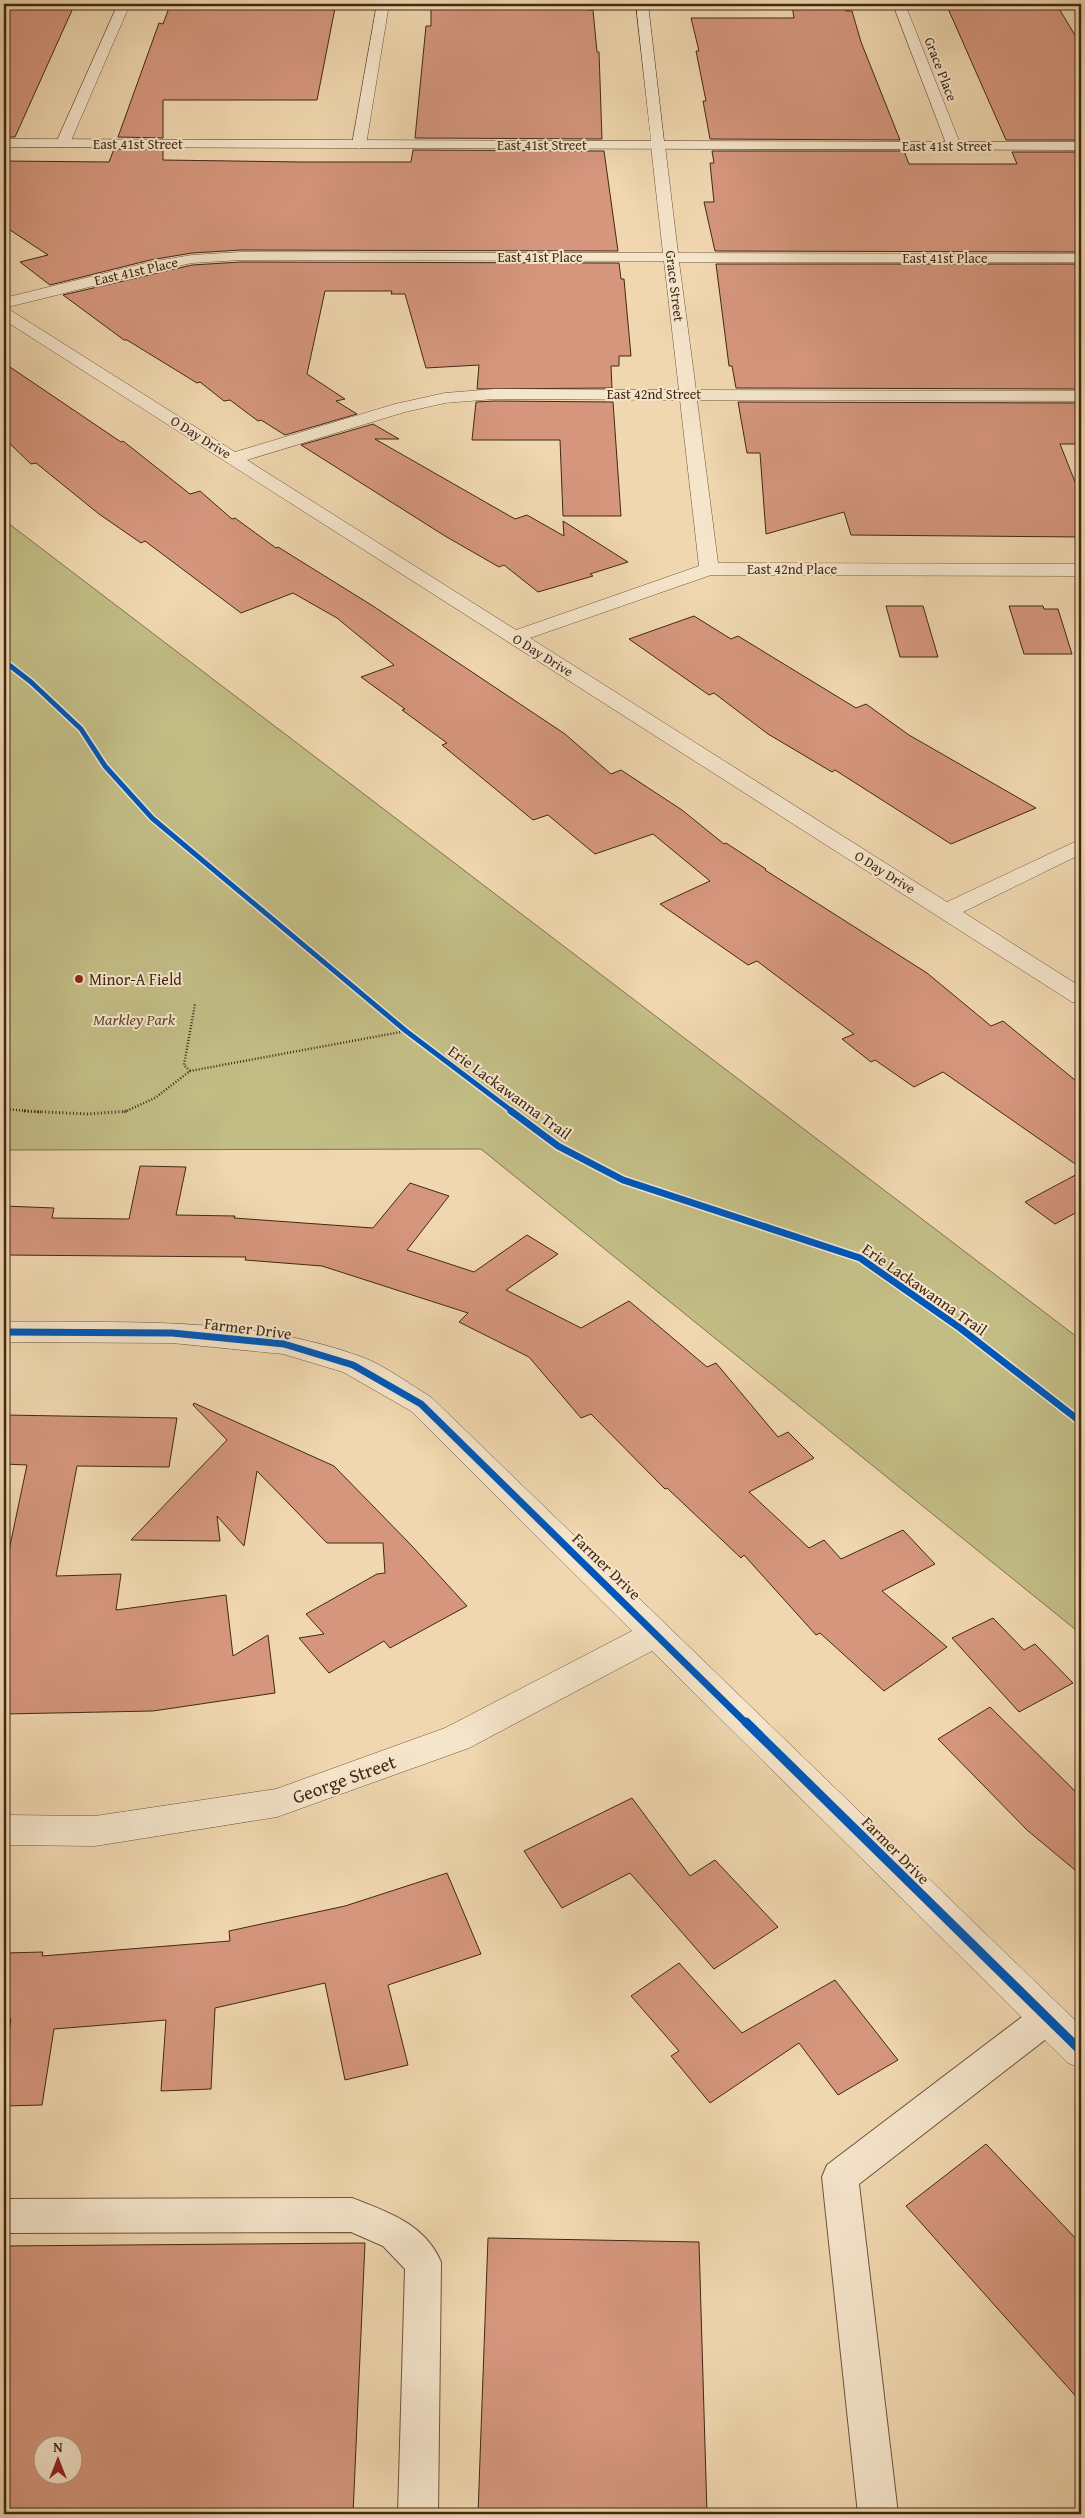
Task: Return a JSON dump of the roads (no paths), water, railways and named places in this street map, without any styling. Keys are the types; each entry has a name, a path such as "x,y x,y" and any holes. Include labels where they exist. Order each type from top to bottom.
{"street":[{"path":"63,143 124,4"},
{"path":"359,144 383,4"},
{"name":"Grace Street","path":"642,4 709,569"},
{"name":"Grace Place","path":"899,4 954,146"},
{"name":"East 41st Street","path":"4,143 1081,146"},
{"name":"East 41st Place","path":"4,304 150,267 192,259 241,256 1081,258"},
{"name":"O Day Drive","path":"4,313 1081,997"},
{"name":"East 42nd Street","path":"235,458 401,408 445,398 494,394 1081,396"},
{"name":"East 42nd Place","path":"514,637 709,569 1081,570"},
{"path":"947,911 1081,846"},
{"name":"Farmer Drive","path":"4,1332 182,1334 284,1344 353,1365 421,1404 657,1633 1047,2018 1080,2048"},
{"name":"George Street","path":"4,1830 95,1830 276,1804 457,1738 657,1633"}],"lane":[{"path":"878,2514 840,2177 1047,2018"},
{"path":"4,2216 352,2215 396,2234 423,2262 418,2514"}],"place":[{"name":"Minor-A Field","path":"79,979"}],"park label":[{"name":"Markley Park","path":"134,1019"}]}
